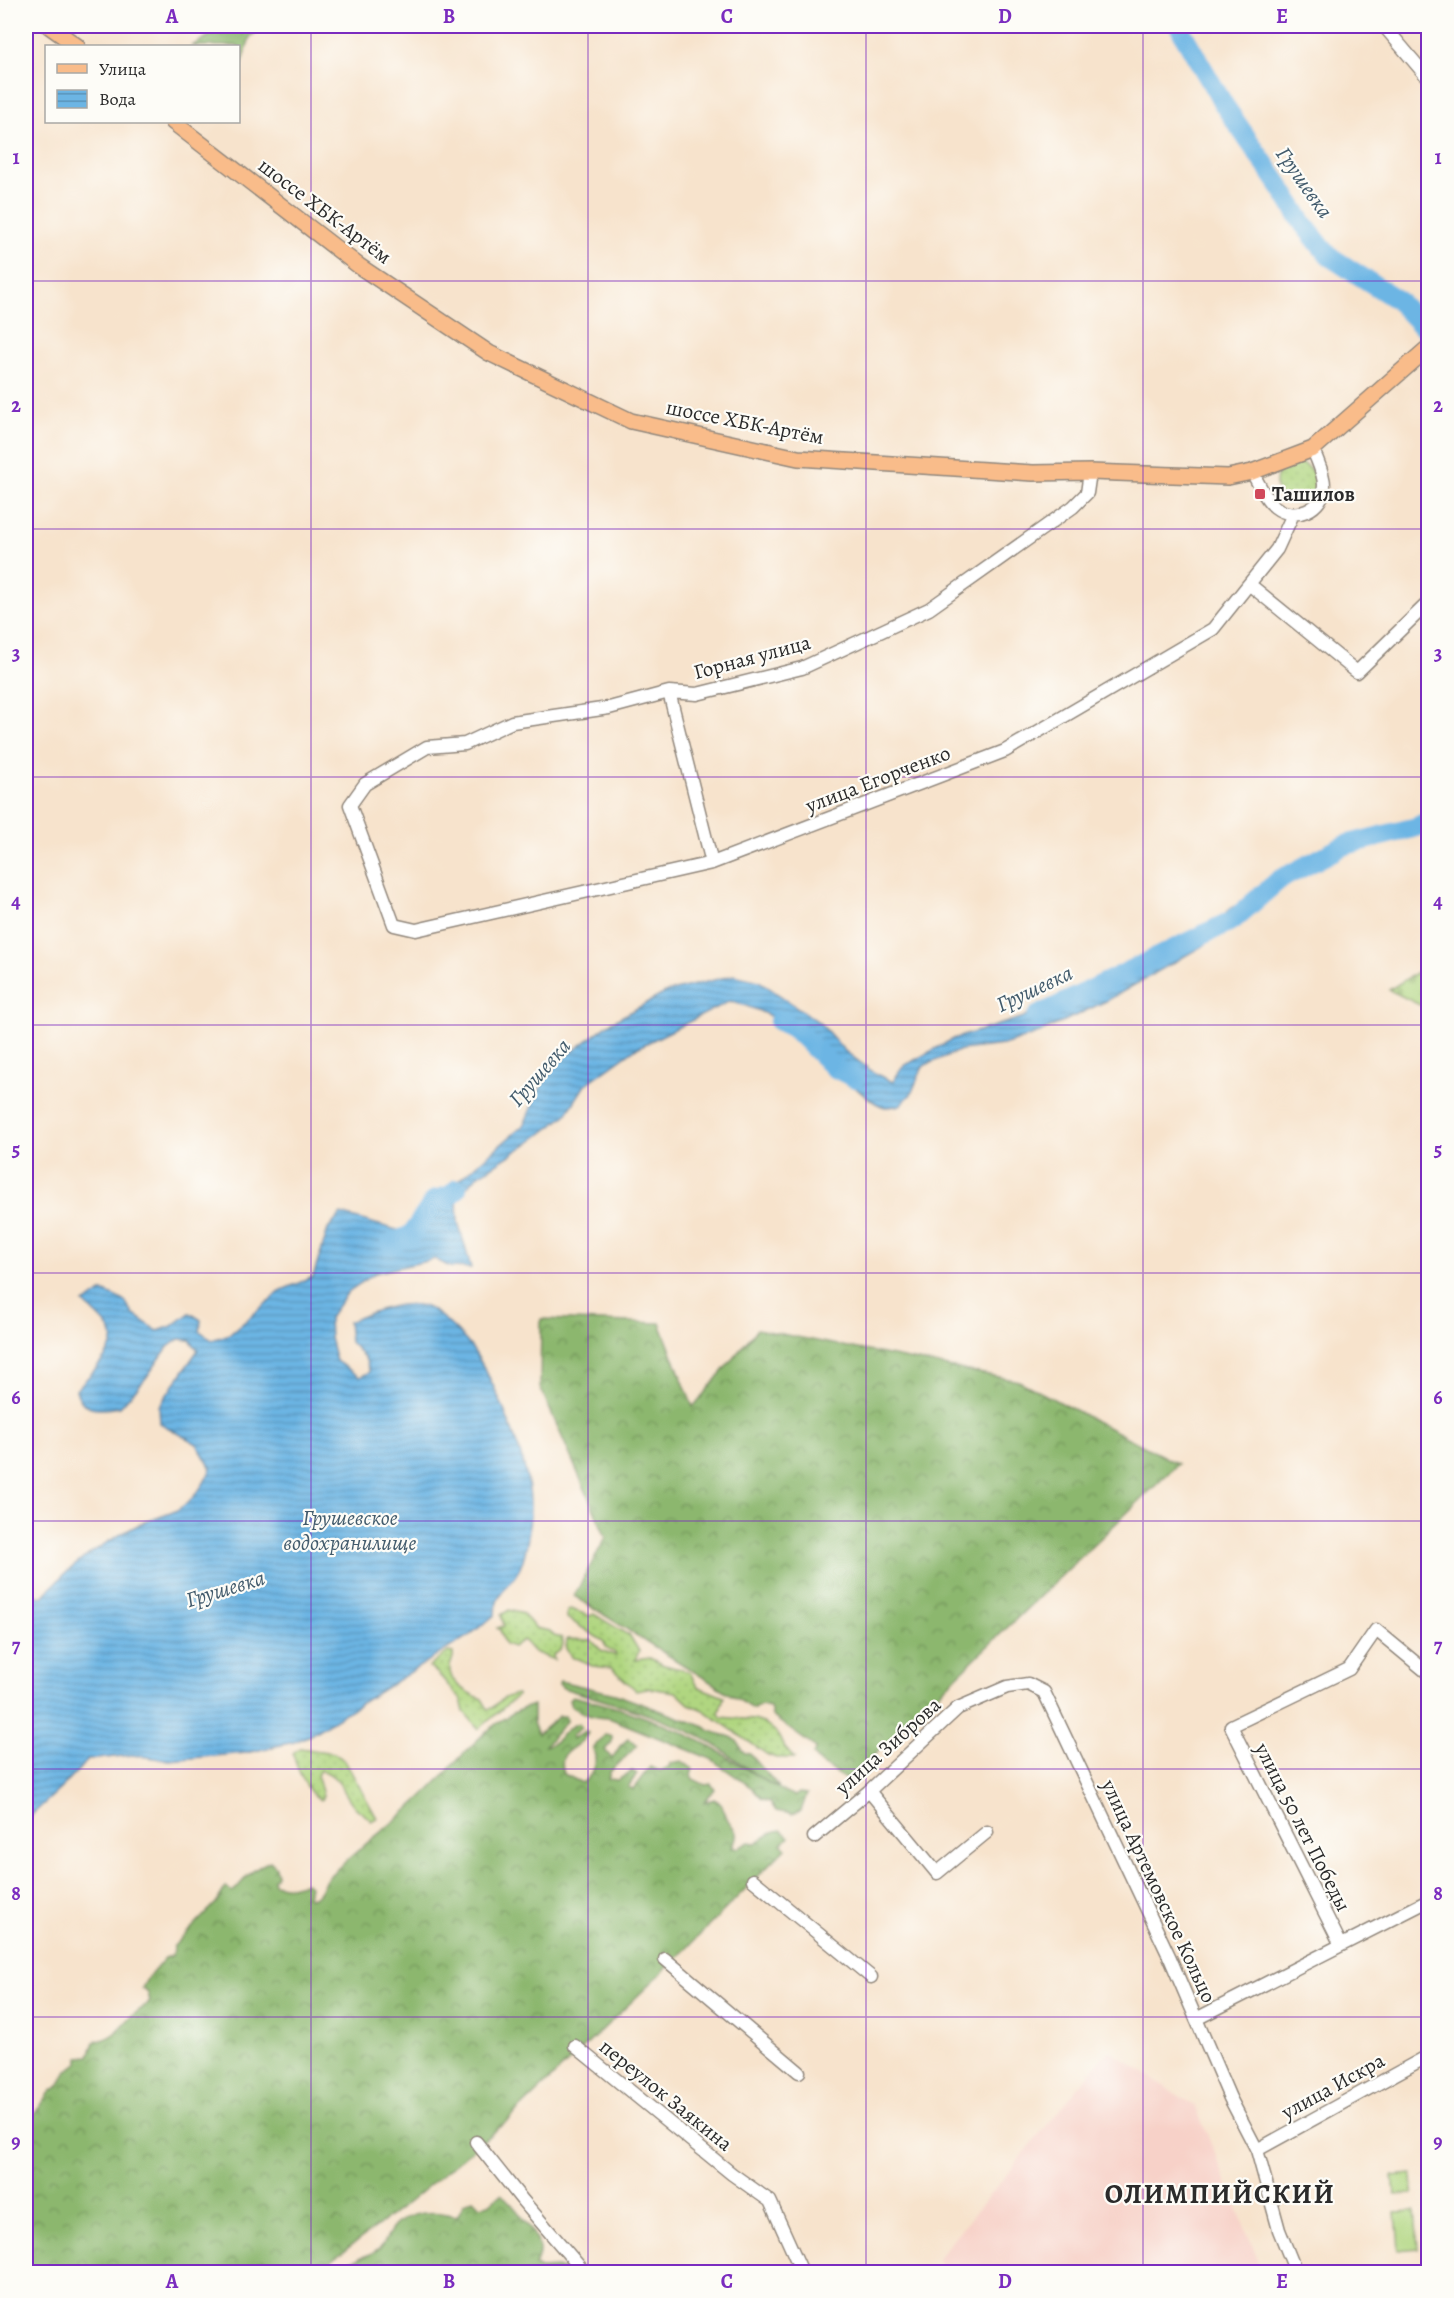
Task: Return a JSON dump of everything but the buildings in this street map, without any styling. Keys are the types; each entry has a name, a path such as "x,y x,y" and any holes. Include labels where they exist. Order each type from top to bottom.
{"main road":[{"path":"50,26 76,45"},
{"name":"шоссе ХБК-Артём","path":"174,123 359,266 489,353 631,421 798,458 1033,473 1090,472 1228,477 1252,472 1313,449 1423,353"}],"street":[{"path":"1384,26 1428,78"},
{"path":"1252,472 1273,505 1283,512 1293,514 1309,510 1317,504 1324,485 1313,449"},
{"name":"Горная улица","path":"394,925 350,805 365,784 428,747 465,744 512,722 609,708 669,692 697,694 802,668 929,609 1073,507 1087,493 1090,472"},
{"name":"улица Егорченко","path":"394,925 416,930 712,863 1005,752 1213,628 1276,549 1293,514"},
{"path":"1249,584 1357,672 1428,603"},
{"path":"669,692 712,863"},
{"name":"улица 50 лет Победы","path":"1341,1946 1230,1726 1349,1669 1376,1630 1428,1673"},
{"name":"улица Зиброва","path":"814,1838 869,1791 958,1708 1007,1687 1028,1684"},
{"name":"улица Артемовское Кольцо","path":"1028,1684 1044,1692 1170,1958 1196,2019 1428,1901"},
{"path":"869,1791 937,1873 987,1832"},
{"path":"753,1880 871,1977"},
{"path":"665,1959 799,2072"},
{"path":"1196,2019 1230,2098 1257,2150 1279,2230 1296,2272"},
{"name":"переулок Заякина","path":"576,2046 732,2174 770,2201 802,2272"},
{"name":"улица Искра","path":"1257,2150 1428,2056"},
{"path":"476,2142 584,2272"}],"shaded area":[{"path":"1109,2050 1196,2107 1263,2272 942,2272 937,2259"}],"green space":[{"path":"226,26 265,26 250,37 240,71 240,45 194,45"},
{"path":"1296,463 1310,469 1316,483 1310,497 1296,503 1282,497 1276,483 1282,469"},
{"path":"1428,965 1428,1009 1389,990"},
{"path":"541,1319 660,1323 693,1407 757,1329 1019,1381 1178,1464 848,1780 821,1764 813,1755 816,1748 772,1716 770,1707 761,1705 753,1709 574,1596 606,1537 540,1387"},
{"path":"570,1609 590,1616 594,1614 630,1636 639,1651 635,1660 650,1658 661,1664 690,1672 699,1687 724,1697 719,1713 721,1717 754,1720 766,1724 776,1732 794,1758 776,1758 768,1755 703,1710 689,1704 676,1692 647,1688 636,1690 611,1668 592,1666 573,1658 566,1649 567,1639 591,1640 601,1650 616,1656 603,1641 567,1618 567,1612"},
{"path":"509,1610 523,1614 535,1628 550,1631 554,1636 562,1638 562,1646 553,1655 554,1660 534,1652 523,1640 513,1647 505,1644 497,1628 504,1626 501,1615"},
{"path":"448,1652 453,1653 450,1667 452,1678 461,1687 482,1699 488,1709 493,1708 506,1697 518,1695 479,1729 464,1712 461,1699 429,1667"},
{"path":"560,1681 615,1694 733,1738 743,1752 750,1754 779,1787 761,1778 721,1749 695,1734 640,1712 563,1688 559,1684"},
{"path":"572,1696 608,1705 661,1723 695,1738 784,1791 795,1796 799,1793 807,1794 801,1811 792,1814 776,1811 770,1802 762,1799 752,1788 711,1759 609,1718 584,1713 571,1706 569,1699"},
{"path":"533,1705 533,1723 538,1734 559,1716 565,1716 567,1720 545,1746 550,1745 579,1723 581,1728 572,1735 572,1739 585,1731 588,1733 565,1754 562,1765 564,1774 582,1783 590,1776 594,1768 593,1748 605,1735 612,1736 612,1742 605,1750 612,1759 620,1746 628,1739 638,1745 610,1772 608,1779 618,1780 632,1771 637,1774 628,1787 633,1789 650,1767 660,1771 669,1767 670,1763 682,1761 693,1769 691,1775 693,1779 705,1785 711,1784 715,1789 704,1802 714,1799 721,1805 736,1831 732,1848 738,1848 749,1842 756,1843 773,1832 781,1830 789,1837 782,1844 786,1848 672,1963 507,2121 404,2206 316,2272 26,2272 26,2126 51,2091 59,2086 67,2071 79,2062 79,2057 89,2056 94,2042 114,2034 150,2002 148,1993 142,1988 147,1979 165,1958 172,1956 173,1947 216,1903 226,1887 232,1892 258,1867 270,1861 276,1867 277,1875 273,1880 274,1884 290,1887 306,1883 310,1886 308,1898 315,1896 332,1874 437,1783 487,1731 501,1720"},
{"path":"300,1748 334,1753 345,1761 377,1818 371,1821 356,1808 333,1776 320,1770 317,1775 323,1795 321,1800 316,1798 303,1780 294,1758 293,1753"},
{"path":"1412,2174 1413,2194 1394,2195 1392,2176"},
{"path":"501,2194 512,2204 537,2242 539,2253 535,2266 540,2269 557,2268 571,2272 330,2272 377,2250 392,2229 405,2218 422,2213 441,2213 457,2217 464,2203 473,2199 480,2206 489,2204"},
{"path":"1415,2211 1418,2248 1399,2250 1396,2212"}],"water":[{"name":"Грушевское водохранилище","path":"1233,907 1233,920 1206,944 1108,1000 1037,1034 1003,1045 961,1050 923,1066 911,1094 900,1105 886,1107 876,1103 865,1096 797,1032 765,1014 730,1001 635,1049 585,1085 566,1115 529,1143 477,1176 457,1198 458,1222 471,1268 450,1267 435,1259 375,1273 348,1292 329,1318 330,1338 336,1361 360,1377 370,1372 365,1358 350,1342 348,1322 395,1306 423,1306 435,1312 462,1336 480,1361 500,1401 518,1447 525,1469 530,1505 528,1537 523,1561 516,1575 501,1594 495,1615 470,1635 310,1735 294,1742 246,1753 169,1760 132,1755 88,1760 26,1820 26,1594 43,1597 63,1575 99,1548 143,1523 183,1506 198,1492 211,1468 197,1444 160,1423 159,1406 198,1350 190,1340 179,1339 168,1347 146,1378 120,1407 93,1409 79,1398 76,1390 102,1362 111,1345 112,1337 105,1323 84,1303 103,1291 125,1301 133,1314 158,1331 172,1326 190,1313 201,1320 200,1331 212,1340 230,1334 282,1290 313,1277 328,1229 341,1214 411,1234 435,1200 524,1125 538,1092 554,1066 610,1023 667,992 734,975 759,981 820,1023 845,1051 873,1072 893,1082 902,1067 953,1039 1056,1007 1197,938"}],"waterway":[{"name":"Грушевка","path":"1180,26 1224,105 1304,225 1329,256 1396,299 1428,332"},
{"name":"Грушевка","path":"1037,1016 1233,920 1279,880 1345,845 1417,827 1428,821"},
{"name":"Грушевка","path":"779,1021 795,1029 833,1067 855,1078"},
{"name":"Грушевка","path":"390,1244 411,1235 435,1200 451,1195 457,1189"}],"place":[{"name":"Ташилов","path":"1260,494"}],"district":[{"name":"ОЛИМПИЙСКИЙ","path":"1220,2194"}]}
